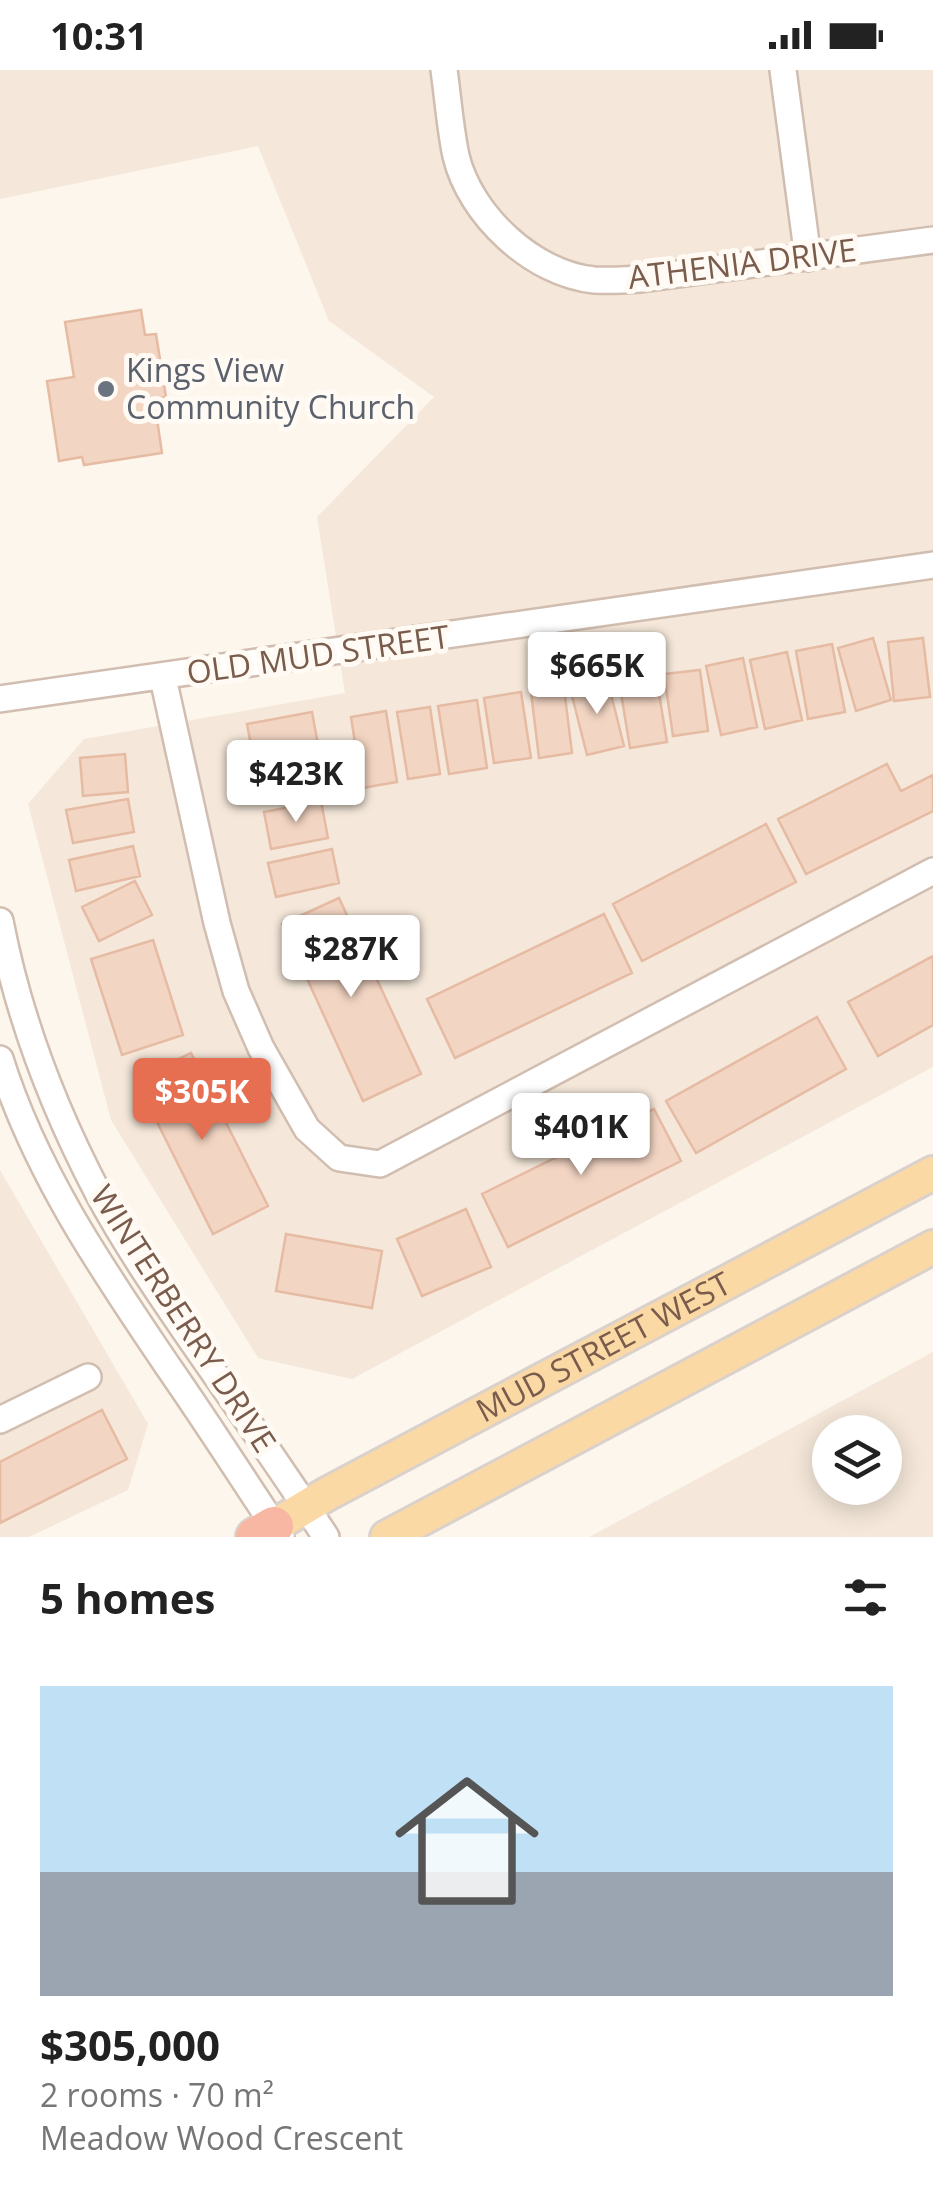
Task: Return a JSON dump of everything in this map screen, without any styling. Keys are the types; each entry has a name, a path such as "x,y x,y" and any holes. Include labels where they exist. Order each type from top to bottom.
{"main road":[{"name":"MUD STREET WEST","path":"279,1527 933,1173"},
{"name":"MUD STREET WEST","path":"386,1537 933,1247"}],"street":[{"name":"ATHENIA DRIVE","path":"444,70 456,159 480,209 515,246 563,272 593,280 641,280 933,240"},
{"path":"783,70 808,258"},
{"name":"OLD MUD STREET","path":"0,700 933,565"},
{"path":"163,678 217,923 236,991 261,1048 307,1129 339,1158 380,1164 933,871"},
{"name":"WINTERBERRY DRIVE","path":"0,922 31,1036 69,1133 279,1527"},
{"name":"WINTERBERRY DRIVE","path":"0,1059 28,1132 60,1199 107,1276 279,1527 326,1537"},
{"path":"0,1420 88,1377"}],"shaded area":[{"path":"0,70 933,70 933,1067 352,1379 258,1358 111,1120 28,804 84,739 345,693 317,517 434,397 329,321 258,146 0,199"},
{"path":"0,1170 148,1424 128,1490 29,1537 0,1537"},
{"path":"933,1352 933,1537 589,1537 812,1417 812,1505 902,1505 902,1415 816,1415"}],"building":[{"name":"Kings View Community Church","path":"141,310 145,335 156,334 166,397 154,399 162,453 84,465 82,457 59,461 47,381 74,377 65,322"},
{"path":"873,638 891,700 856,711 838,648"},
{"path":"923,638 930,697 894,701 888,642"},
{"path":"832,644 845,712 808,719 796,651"},
{"path":"787,652 802,720 765,729 750,660"},
{"path":"743,658 757,727 721,735 706,666"},
{"path":"700,670 708,731 673,736 664,674"},
{"path":"656,675 667,742 630,748 619,681"},
{"path":"607,678 624,746 587,755 570,688"},
{"path":"564,688 572,753 539,758 531,692"},
{"path":"521,692 531,758 494,763 484,698"},
{"path":"477,700 487,768 449,774 438,706"},
{"path":"430,707 440,774 408,779 397,712"},
{"path":"386,711 397,782 362,788 351,717"},
{"path":"312,712 319,750 254,761 247,724"},
{"path":"125,754 128,792 83,796 80,758"},
{"path":"315,759 320,792 263,801 257,768"},
{"path":"887,764 901,791 933,775 933,811 806,874 778,819"},
{"path":"128,799 134,832 73,843 66,810"},
{"path":"321,801 328,838 271,849 264,812"},
{"path":"766,824 796,882 642,961 613,904"},
{"path":"133,846 140,876 76,891 69,860"},
{"path":"332,849 339,883 276,897 268,863"},
{"path":"135,881 152,915 99,941 82,907"},
{"path":"339,898 421,1074 363,1101 282,924"},
{"path":"604,914 632,973 455,1058 427,999"},
{"path":"153,940 183,1035 122,1055 91,959"},
{"path":"933,956 933,1025 878,1056 848,1002"},
{"path":"817,1017 846,1069 696,1153 666,1101"},
{"path":"191,1053 268,1206 213,1234 136,1080"},
{"path":"654,1109 681,1161 508,1247 482,1194"},
{"path":"466,1209 491,1267 422,1296 397,1239"},
{"path":"286,1234 382,1251 372,1308 276,1291"},
{"path":"102,1410 127,1459 0,1523 0,1462"}],"place":[{"name":"Kings View Community Church","path":"106,389"}]}
